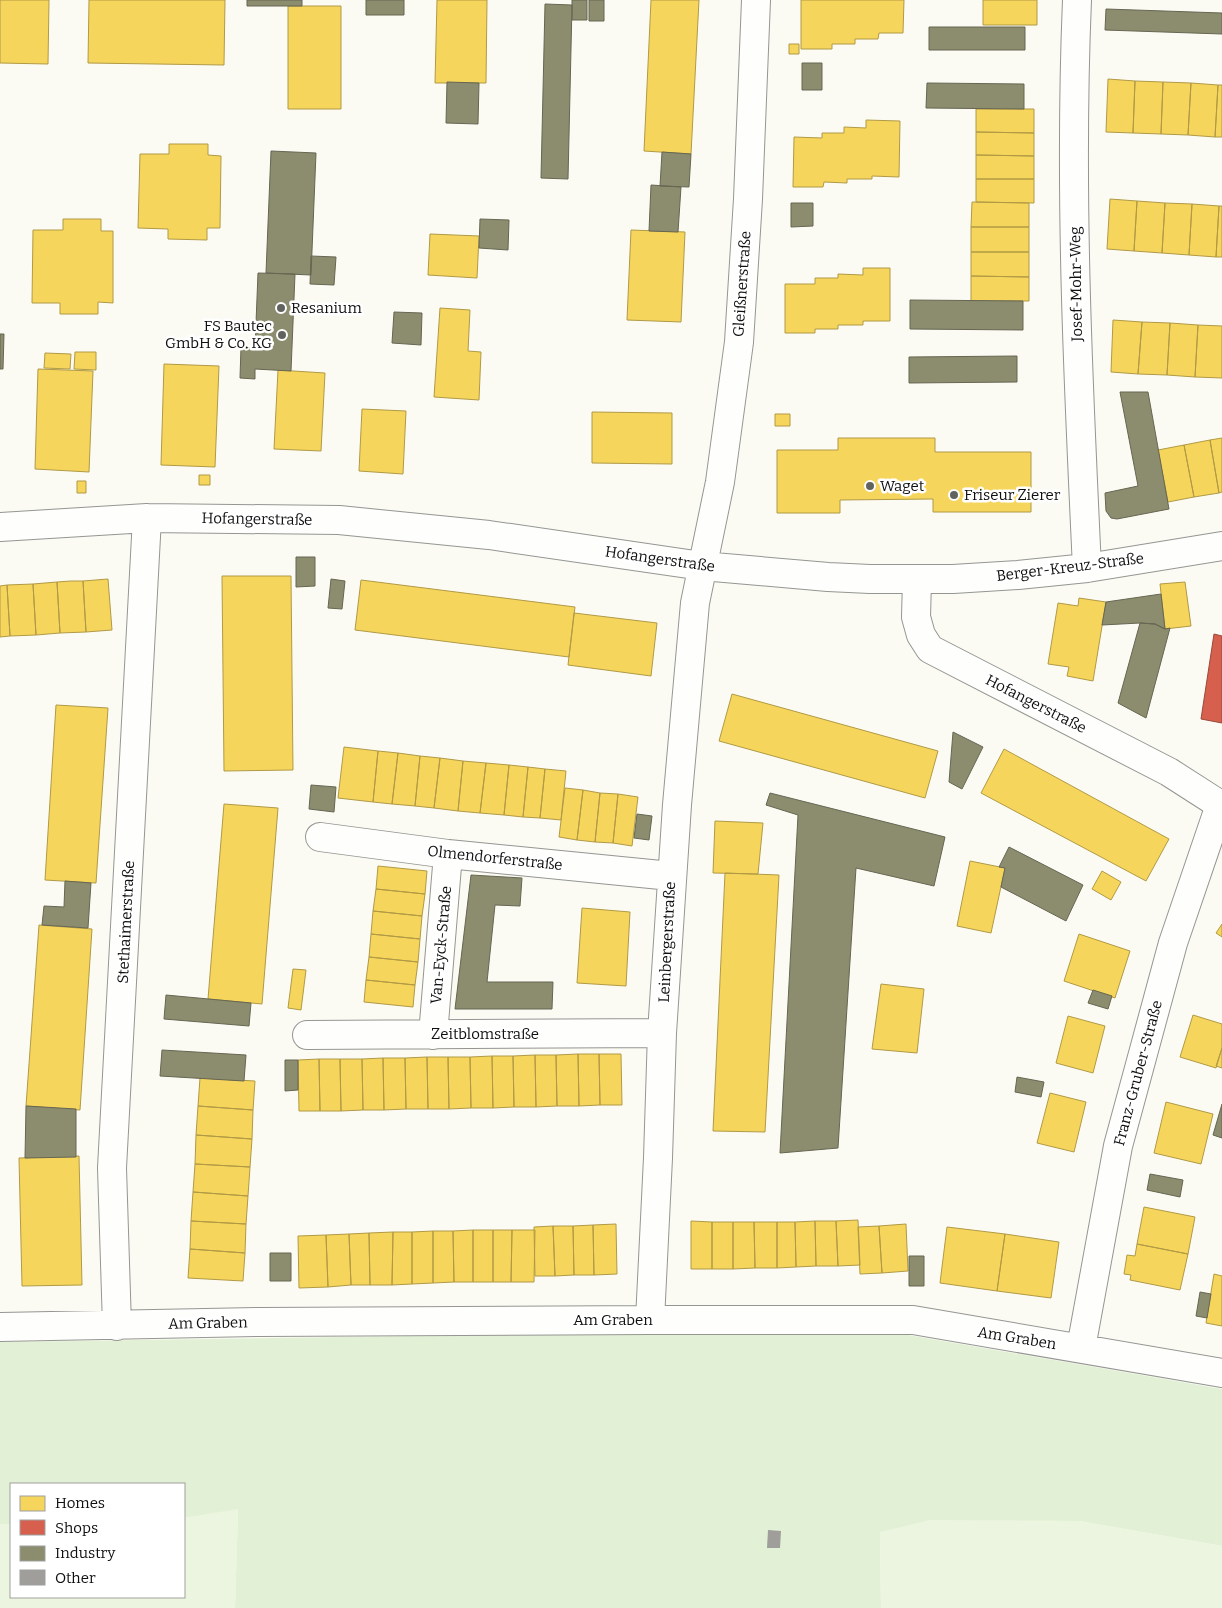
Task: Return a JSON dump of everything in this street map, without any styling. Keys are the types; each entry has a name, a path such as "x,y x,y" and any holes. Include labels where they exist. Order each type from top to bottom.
{"street":[{"name":"Gleißnerstraße","path":"702,566 720,482 739,342 748,199 756,0"},
{"name":"Josef-Mohr-Weg","path":"1076,0 1074,60 1074,256 1088,568"},
{"name":"Hofangerstraße","path":"0,527 147,518 340,520 489,535 702,566 828,578 917,580 916,617 921,635 930,649 1169,772 1221,806"},
{"name":"Stethaimerstraße","path":"117,1326 112,1168 147,518"},
{"name":"Berger-Kreuz-Straße","path":"917,580 953,580 1088,568 1222,546"},
{"name":"Leinbergerstraße","path":"650,1320 662,1033 671,876 693,615 702,566"},
{"name":"Franz-Gruber-Straße","path":"1081,1348 1118,1146 1173,943 1221,806"},
{"name":"Olmendorferstraße","path":"320,837 448,854 671,876"},
{"name":"Van-Eyck-Straße","path":"433,1035 448,854"},
{"name":"Zeitblomstraße","path":"307,1035 662,1033"},
{"name":"Am Graben","path":"0,1327 269,1322 913,1320 1222,1373"}],"green space":[{"path":"689,1332 908,1335 1222,1389 1222,1546 1079,1521 880,1532 881,1608 235,1608 238,1510 185,1518 185,1483 10,1483 10,1524 0,1524 0,1342"},
{"path":"238,1509 235,1608 0,1608 0,1524 10,1524 10,1598 185,1598 185,1518"},
{"path":"930,1520 1079,1521 1222,1546 1222,1608 881,1608 880,1532"}],"building: Homes":[{"path":"0,0 49,0 48,64 0,63"},
{"path":"89,0 225,0 224,65 88,63"},
{"path":"437,0 487,0 486,83 435,83"},
{"path":"651,0 699,0 691,154 644,151"},
{"path":"801,0 904,0 903,33 879,33 878,39 855,39 855,44 832,44 832,49 801,49"},
{"path":"983,0 1037,0 1037,25 983,25"},
{"path":"288,6 341,6 341,109 288,109"},
{"path":"789,44 799,44 799,54 789,54"},
{"path":"1108,79 1135,81 1133,133 1106,132"},
{"path":"1135,81 1163,82 1161,134 1133,133"},
{"path":"1163,82 1191,83 1188,135 1161,134"},
{"path":"1191,83 1218,85 1215,137 1188,135"},
{"path":"1218,85 1222,85 1222,137 1215,137"},
{"path":"976,109 1034,109 1034,133 976,132"},
{"path":"866,120 900,121 899,177 872,176 872,179 847,179 847,183 824,182 823,187 793,187 794,137 822,138 822,133 844,133 844,127 866,128"},
{"path":"976,132 1034,133 1034,156 976,155"},
{"path":"169,144 208,144 208,155 221,156 220,228 207,228 207,240 168,239 168,229 138,228 140,154 169,154"},
{"path":"976,155 1034,156 1034,179 976,179"},
{"path":"976,179 1034,179 1034,203 976,202"},
{"path":"1110,199 1137,201 1134,251 1107,249"},
{"path":"1137,201 1165,203 1162,253 1134,251"},
{"path":"972,202 1029,203 1029,227 971,227"},
{"path":"1165,203 1192,204 1189,255 1162,253"},
{"path":"1192,204 1219,206 1216,257 1189,255"},
{"path":"1219,206 1222,206 1222,257 1216,257"},
{"path":"63,219 101,219 101,231 113,231 113,303 98,302 98,314 60,314 60,303 32,303 33,230 63,230"},
{"path":"971,227 1029,227 1029,252 971,252"},
{"path":"631,230 685,232 681,322 627,320"},
{"path":"430,234 479,236 477,278 428,275"},
{"path":"971,252 1029,252 1029,277 971,276"},
{"path":"863,268 890,268 890,321 863,321 863,325 838,325 838,329 815,329 815,333 785,333 785,284 815,284 815,278 838,278 838,274 863,275"},
{"path":"971,276 1029,277 1029,301 971,301"},
{"path":"440,308 470,310 468,351 481,352 479,400 434,397"},
{"path":"1113,320 1142,322 1138,374 1111,372"},
{"path":"1142,322 1170,323 1167,375 1138,374"},
{"path":"1170,323 1198,325 1195,377 1167,375"},
{"path":"1198,325 1222,326 1222,378 1195,377"},
{"path":"75,352 96,352 96,370 74,369"},
{"path":"45,353 71,354 70,369 44,368"},
{"path":"164,364 219,366 215,467 161,465"},
{"path":"38,369 93,371 89,472 35,469"},
{"path":"278,370 325,373 321,451 274,449"},
{"path":"362,409 406,411 403,474 359,471"},
{"path":"592,412 672,413 672,464 592,463"},
{"path":"775,414 790,414 790,426 775,426"},
{"path":"838,438 935,438 935,452 1031,452 1031,512 933,512 933,499 840,500 840,513 777,513 777,450 838,450"},
{"path":"1222,438 1222,492 1219,493 1210,440"},
{"path":"1210,440 1219,493 1194,497 1184,445"},
{"path":"1184,445 1194,497 1168,502 1158,450"},
{"path":"199,475 210,475 210,485 199,485"},
{"path":"77,481 86,481 86,493 77,493"},
{"path":"222,576 291,576 293,770 224,771"},
{"path":"108,579 112,630 86,632 83,581"},
{"path":"361,580 575,607 569,657 355,630"},
{"path":"83,581 86,632 60,633 57,582"},
{"path":"57,582 60,633 36,635 33,584"},
{"path":"1185,582 1191,626 1165,629 1160,584"},
{"path":"33,584 36,635 10,636 7,585"},
{"path":"7,585 10,636 0,637 0,586"},
{"path":"1079,598 1106,602 1093,681 1067,676 1069,667 1048,664 1058,603 1078,606"},
{"path":"574,613 657,623 651,676 568,665"},
{"path":"732,694 938,751 925,798 719,741"},
{"path":"56,705 108,708 96,883 45,880"},
{"path":"344,747 378,751 373,802 338,798"},
{"path":"1004,749 1169,839 1146,881 981,793"},
{"path":"378,751 398,753 392,804 373,802"},
{"path":"398,753 420,756 415,806 392,804"},
{"path":"420,756 440,758 434,808 415,806"},
{"path":"440,758 463,761 458,811 434,808"},
{"path":"463,761 486,763 480,813 458,811"},
{"path":"486,763 509,765 504,815 480,813"},
{"path":"509,765 528,767 523,817 504,815"},
{"path":"528,767 545,769 540,818 523,817"},
{"path":"545,769 566,771 561,820 540,818"},
{"path":"565,788 583,790 577,840 559,837"},
{"path":"583,790 600,793 595,842 577,840"},
{"path":"600,793 618,794 613,843 595,842"},
{"path":"618,794 638,797 632,846 613,843"},
{"path":"224,804 278,808 262,1004 208,999"},
{"path":"715,821 763,823 758,874 713,873"},
{"path":"970,861 1005,868 991,933 957,926"},
{"path":"378,866 427,871 425,894 376,889"},
{"path":"1102,871 1121,882 1111,900 1092,889"},
{"path":"725,873 779,875 765,1132 713,1131"},
{"path":"376,889 425,894 422,916 373,911"},
{"path":"582,908 630,912 626,986 577,983"},
{"path":"373,911 422,916 420,939 371,934"},
{"path":"1222,924 1222,937 1216,933"},
{"path":"39,925 92,929 80,1110 26,1106"},
{"path":"371,934 420,939 418,962 369,957"},
{"path":"1079,934 1130,951 1115,998 1064,981"},
{"path":"369,957 418,962 415,985 366,980"},
{"path":"293,969 306,970 301,1010 288,1008"},
{"path":"366,980 415,985 413,1007 364,1002"},
{"path":"881,984 924,989 917,1053 872,1049"},
{"path":"1193,1015 1222,1024 1222,1048 1216,1068 1180,1057"},
{"path":"1068,1016 1105,1026 1093,1073 1056,1063"},
{"path":"1222,1048 1222,1068 1216,1066"},
{"path":"578,1054 579,1106 557,1106 556,1055"},
{"path":"578,1054 599,1054 600,1105 579,1106"},
{"path":"599,1054 621,1054 622,1105 600,1105"},
{"path":"535,1055 556,1055 557,1106 536,1107"},
{"path":"535,1055 536,1107 514,1107 513,1056"},
{"path":"492,1056 493,1108 471,1108 470,1057"},
{"path":"492,1056 513,1056 514,1107 493,1108"},
{"path":"427,1057 448,1057 449,1109 428,1109"},
{"path":"427,1057 428,1109 406,1109 405,1058"},
{"path":"448,1057 470,1057 471,1108 449,1109"},
{"path":"383,1058 384,1110 363,1110 362,1059"},
{"path":"383,1058 405,1058 406,1109 384,1110"},
{"path":"319,1059 320,1111 299,1111 298,1060"},
{"path":"319,1059 340,1059 341,1111 320,1111"},
{"path":"340,1059 362,1059 363,1110 341,1111"},
{"path":"200,1078 255,1081 253,1110 198,1106"},
{"path":"1050,1093 1086,1102 1074,1152 1037,1143"},
{"path":"1166,1102 1213,1114 1201,1164 1154,1153"},
{"path":"198,1106 253,1110 252,1139 196,1135"},
{"path":"196,1135 252,1139 250,1167 195,1164"},
{"path":"79,1156 82,1285 22,1286 19,1158"},
{"path":"195,1164 250,1167 248,1196 193,1192"},
{"path":"193,1192 248,1196 246,1224 191,1221"},
{"path":"1144,1207 1195,1217 1188,1254 1137,1244"},
{"path":"858,1220 860,1265 838,1266 836,1221"},
{"path":"191,1221 246,1224 245,1253 190,1249"},
{"path":"691,1221 712,1222 712,1269 691,1269"},
{"path":"815,1221 836,1221 838,1266 816,1266"},
{"path":"815,1221 816,1266 796,1267 795,1222"},
{"path":"712,1222 733,1222 733,1269 712,1269"},
{"path":"733,1222 754,1222 755,1268 733,1269"},
{"path":"754,1222 777,1222 777,1268 755,1268"},
{"path":"777,1222 795,1222 796,1267 777,1268"},
{"path":"616,1224 617,1274 594,1275 593,1225"},
{"path":"906,1224 908,1271 882,1273 879,1226"},
{"path":"593,1225 594,1275 574,1275 573,1226"},
{"path":"553,1226 555,1276 535,1276 534,1227"},
{"path":"553,1226 573,1226 574,1275 555,1276"},
{"path":"879,1226 882,1273 860,1274 858,1227"},
{"path":"947,1227 1005,1234 997,1291 940,1283"},
{"path":"473,1230 473,1282 454,1282 453,1231"},
{"path":"473,1230 493,1230 493,1282 473,1282"},
{"path":"493,1230 512,1230 511,1282 493,1282"},
{"path":"512,1230 535,1230 534,1282 511,1282"},
{"path":"433,1231 433,1283 412,1284 412,1232"},
{"path":"433,1231 453,1231 454,1282 433,1283"},
{"path":"393,1232 392,1285 370,1285 369,1233"},
{"path":"393,1232 412,1232 412,1284 392,1285"},
{"path":"369,1233 370,1285 351,1285 349,1234"},
{"path":"349,1234 351,1285 328,1287 326,1235"},
{"path":"1005,1234 1059,1242 1051,1298 997,1291"},
{"path":"326,1235 328,1287 299,1288 298,1236"},
{"path":"1137,1244 1188,1254 1180,1290 1130,1280 1131,1275 1124,1274 1127,1255 1135,1256"},
{"path":"190,1249 245,1253 243,1281 188,1278"},
{"path":"1214,1274 1222,1276 1222,1326 1206,1323"}],"building: Shops":[{"path":"1214,634 1222,636 1222,723 1201,719"}],"building: Industry":[{"path":"247,0 302,0 302,6 247,6"},
{"path":"366,0 404,0 404,15 366,15"},
{"path":"572,0 587,0 587,20 572,20"},
{"path":"589,0 604,0 604,21 589,21"},
{"path":"545,4 572,5 568,179 541,178"},
{"path":"1106,9 1222,13 1222,34 1105,30"},
{"path":"929,27 1025,27 1025,50 929,50"},
{"path":"802,63 822,63 822,90 802,90"},
{"path":"447,82 479,83 478,124 446,123"},
{"path":"927,83 1024,84 1024,109 926,108"},
{"path":"271,151 316,153 311,275 266,273"},
{"path":"662,152 691,154 689,187 660,186"},
{"path":"651,185 681,187 678,232 649,231"},
{"path":"791,203 813,203 813,226 791,227"},
{"path":"480,219 509,220 508,250 479,248"},
{"path":"311,256 336,257 334,285 310,284"},
{"path":"258,273 295,274 291,371 255,369 255,379 240,378 241,347 255,348"},
{"path":"910,300 1023,301 1023,330 910,329"},
{"path":"394,312 422,313 421,345 392,343"},
{"path":"0,334 4,334 3,369 0,369"},
{"path":"1017,356 1017,382 909,383 909,357"},
{"path":"1120,392 1148,392 1169,509 1117,519 1111,518 1106,511 1105,493 1138,486"},
{"path":"296,557 315,557 315,586 296,587"},
{"path":"331,579 345,581 342,609 328,608"},
{"path":"1161,594 1165,629 1155,624 1140,623 1102,625 1106,602"},
{"path":"1140,623 1155,624 1165,629 1170,628 1146,718 1118,703"},
{"path":"953,732 983,747 962,789 949,782"},
{"path":"311,785 336,787 334,812 309,809"},
{"path":"770,793 945,837 934,886 856,868 838,1148 780,1153 798,815 766,805"},
{"path":"637,814 652,816 649,840 634,838"},
{"path":"1009,847 1083,885 1066,921 1001,887 1005,868 999,867"},
{"path":"471,875 522,878 520,906 495,905 487,982 553,982 552,1009 455,1009"},
{"path":"65,881 91,883 88,928 42,925 44,906 64,907"},
{"path":"1093,990 1112,996 1108,1009 1088,1003"},
{"path":"166,995 251,1003 249,1026 164,1019"},
{"path":"162,1050 246,1055 244,1081 160,1076"},
{"path":"285,1060 298,1060 298,1090 285,1091"},
{"path":"1017,1077 1044,1082 1041,1097 1015,1092"},
{"path":"1222,1104 1222,1138 1213,1135"},
{"path":"26,1106 76,1109 76,1157 25,1158"},
{"path":"1150,1174 1183,1180 1180,1197 1147,1190"},
{"path":"270,1253 291,1253 291,1281 270,1281"},
{"path":"909,1256 924,1256 924,1286 909,1286"},
{"path":"1200,1292 1211,1294 1207,1318 1196,1316"}],"building: Other":[{"path":"768,1530 781,1531 780,1548 767,1548"}],"place":[{"name":"Resanium","path":"281,308"},
{"name":"FS Bautec GmbH & Co. KG","path":"282,335"},
{"name":"Waget","path":"870,486"},
{"name":"Friseur Zierer","path":"954,495"}]}
